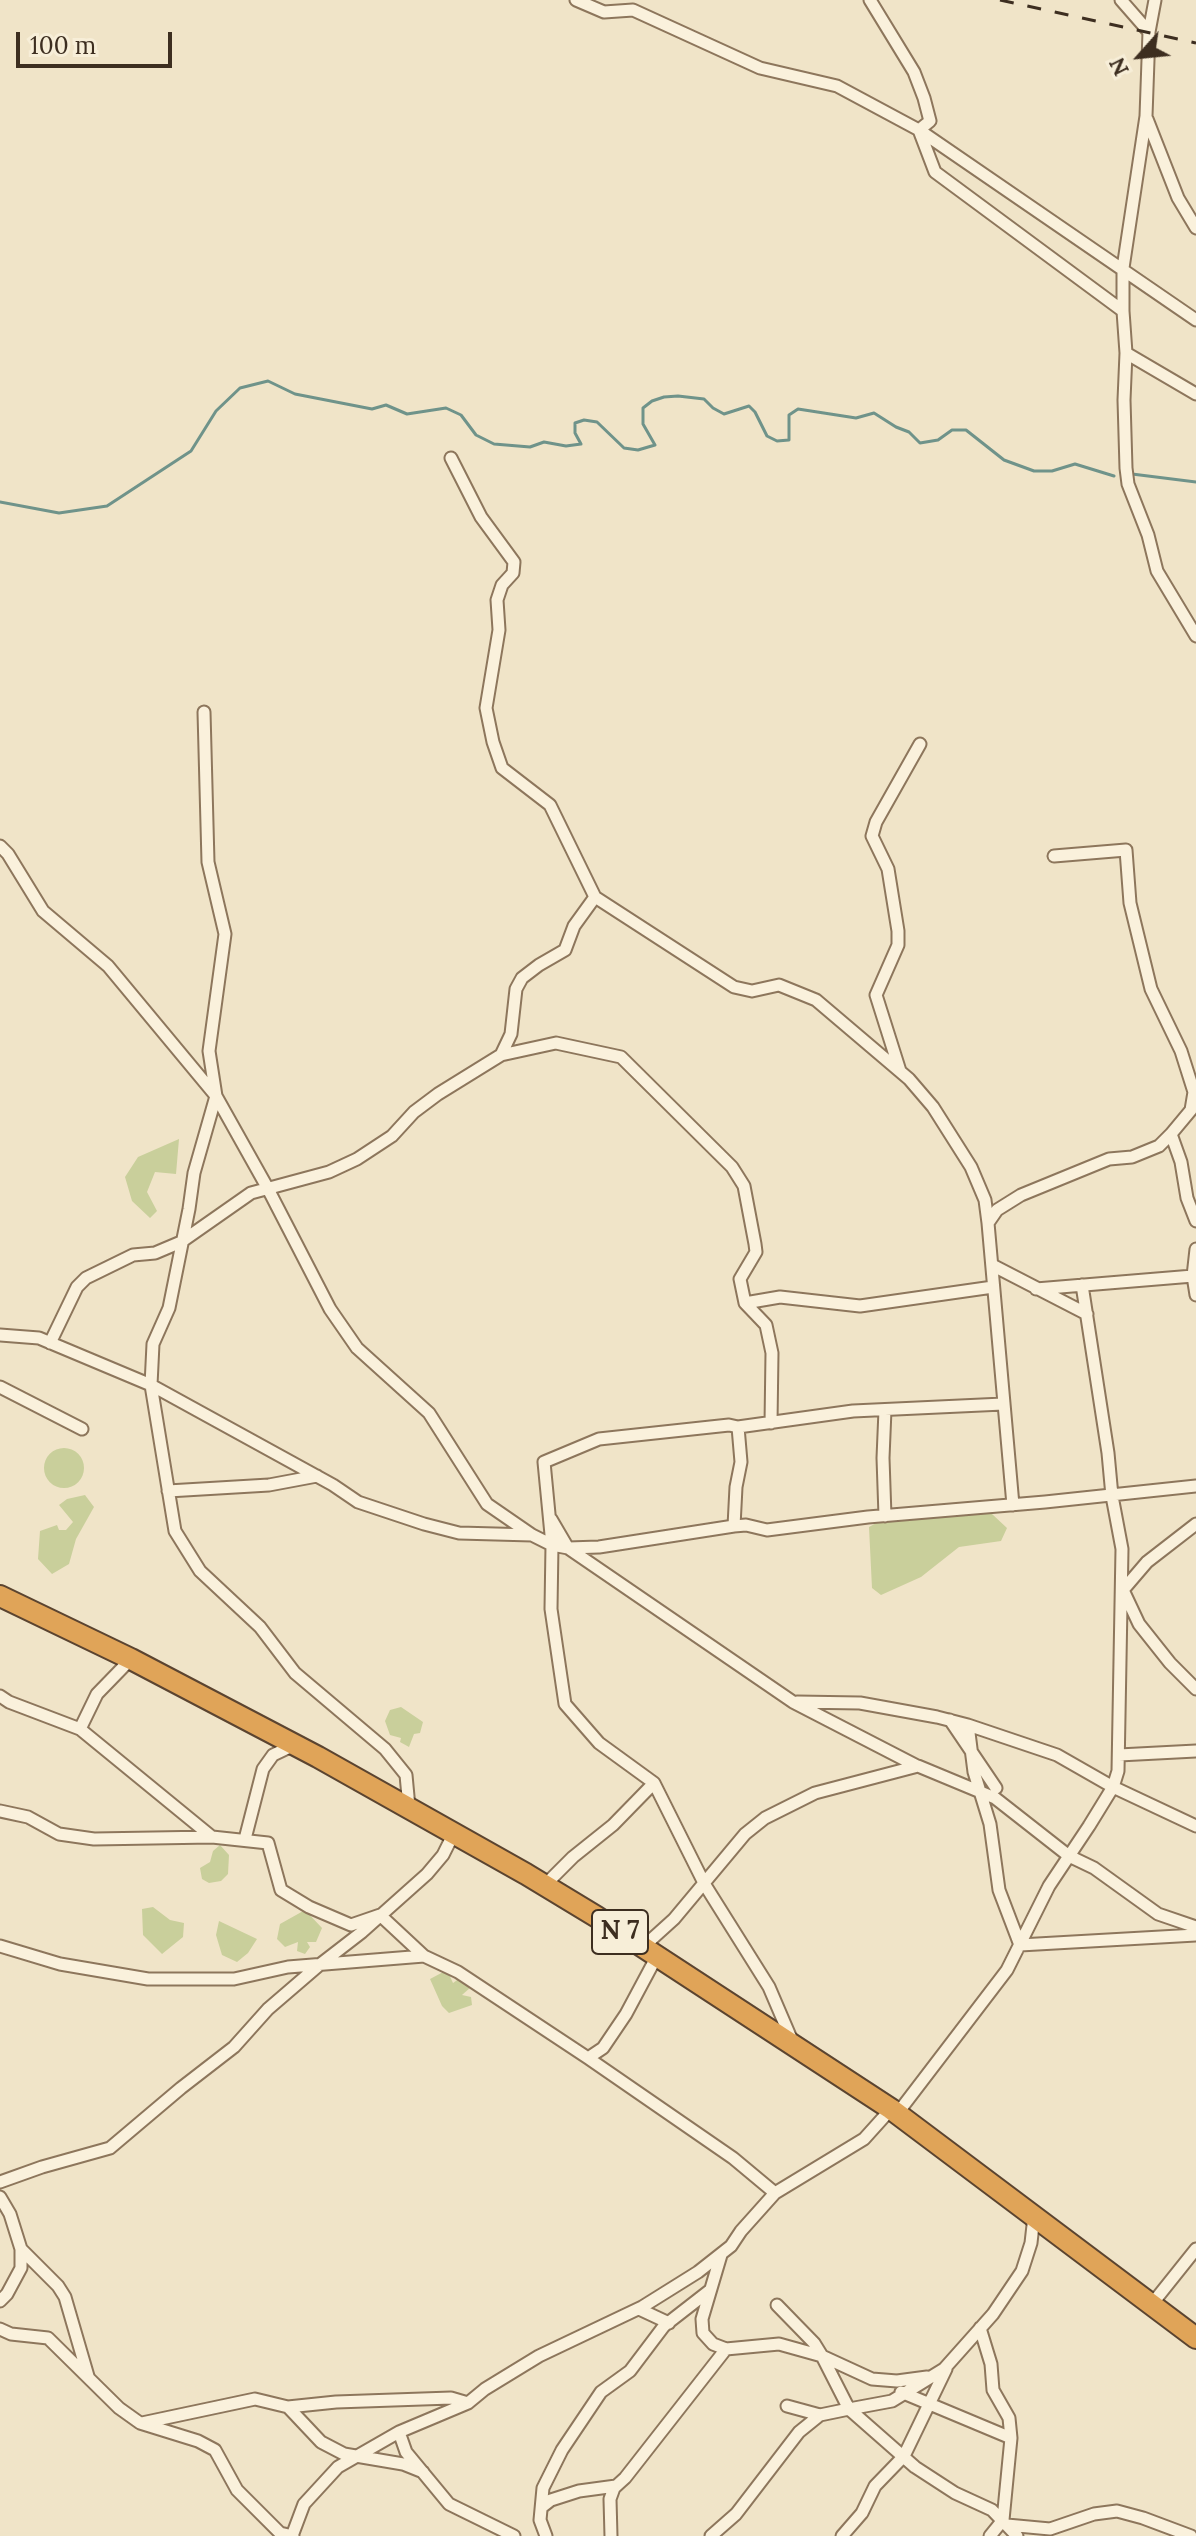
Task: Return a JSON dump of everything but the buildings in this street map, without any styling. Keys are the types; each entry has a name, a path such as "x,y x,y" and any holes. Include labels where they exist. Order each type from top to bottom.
{"highway":[{"name":"N 7","path":"0,1596 131,1659 294,1745 409,1807 544,1886 894,2112 1196,2338"}],"street":[{"path":"576,0 604,12 633,10 760,68 837,86 919,130 1196,320"},
{"path":"870,0 914,72 924,98 930,121 919,130"},
{"path":"1121,0 1149,32"},
{"path":"1155,0 1149,32 1146,116 1123,268 1126,468 1128,484 1148,535 1157,571 1196,636"},
{"path":"1146,116 1178,198 1196,228"},
{"path":"919,130 935,172 1123,311"},
{"path":"1126,353 1196,394"},
{"path":"451,458 481,517 514,562 513,573 502,585 497,600 499,630 486,708 493,742 502,768 550,805 595,897 734,987 752,991 779,985 816,1000 900,1071 933,1107 971,1167 985,1200 988,1223 1013,1505"},
{"path":"204,712 208,862 225,934 209,1051 216,1096 194,1173 169,1308 153,1344 151,1385 175,1531 200,1571 260,1627 295,1673 385,1749 406,1775 409,1807"},
{"path":"900,1071 876,995 898,945 898,931 888,869 872,836 876,822 920,744"},
{"path":"0,846 43,911 108,966 216,1096 330,1309 357,1348 429,1413 487,1504 532,1535 552,1545 568,1548 599,1547 734,1526 746,1525 767,1530 1196,1486"},
{"path":"988,1223 997,1210 1021,1195 1109,1159 1132,1157 1159,1146 1191,1110 1194,1092 1181,1051 1151,989 1130,903 1126,850 1054,856"},
{"path":"501,1055 511,1034 516,989 522,978 565,950 574,926 595,897"},
{"path":"50,1343 77,1287 86,1278 133,1255 155,1253 181,1242 251,1193 329,1172 357,1159 392,1136 414,1112 438,1094 501,1055 556,1043 621,1057 732,1167 744,1186 756,1252 740,1279 745,1303 766,1325 772,1353 771,1423"},
{"path":"1171,1134 1196,1221"},
{"path":"1196,1249 1196,1295"},
{"path":"992,1265 1087,1314"},
{"path":"1036,1289 1194,1268"},
{"path":"0,2329 11,2334 48,2338 119,2408 140,2423 198,2441 215,2450 237,2490 280,2533 292,2536 304,2504 338,2467 399,2432 468,2403 539,2356 639,2309 698,2272 731,2246 775,2193 864,2139 894,2112 1007,1970 1049,1886 1113,1787 1118,1771 1122,1549 1082,1285"},
{"path":"745,1303 780,1297 860,1306 993,1287"},
{"path":"0,1335 39,1338 151,1385 317,1476 358,1502 459,1533 532,1535"},
{"path":"0,1387 82,1429"},
{"path":"794,2046 769,1987 705,1885 654,1783 599,1743 565,1704 551,1609 552,1545 544,1462 599,1439 729,1425 738,1427 853,1411 1003,1404"},
{"path":"885,1410 885,1516"},
{"path":"734,1526 741,1462 738,1427"},
{"path":"168,1491 269,1485 317,1476"},
{"path":"548,1515 568,1548 793,1702 889,1754 995,1798 1069,1856 1094,1868 1158,1914 1196,1927"},
{"path":"1123,1590 1147,1562 1196,1524"},
{"path":"1123,1590 1139,1624 1170,1663 1196,1689"},
{"path":"80,1729 97,1694 131,1659"},
{"path":"0,1696 80,1729 212,1837"},
{"path":"793,1702 860,1703 968,1725 1057,1755 1113,1787 1196,1826"},
{"path":"950,1720 996,1788"},
{"path":"968,1725 979,1790 990,1824 999,1890 1020,1945"},
{"path":"245,1839 263,1769 273,1755 294,1745"},
{"path":"1119,1755 1196,1751"},
{"path":"588,2058 603,2048 626,2014 650,1952 745,1834 765,1818 815,1793 918,1766"},
{"path":"544,1886 573,1857 613,1825 654,1783"},
{"path":"0,1811 28,1817 59,1834 94,1839 212,1837 268,1843 281,1890 309,1907 351,1925 380,1915"},
{"path":"0,2182 110,2148 234,2047 268,2009 427,1874 443,1855 454,1833"},
{"path":"380,1915 424,1956 458,1972 588,2058 733,2158 775,2193"},
{"path":"1020,1945 1196,1935"},
{"path":"0,1946 60,1964 148,1979 234,1979 288,1967 424,1956"},
{"path":"0,2197 10,2214 21,2249 21,2268 0,2301"},
{"path":"787,2406 820,2415 892,2401 948,2364 993,2314 1022,2271 1031,2243 1034,2215"},
{"path":"21,2249 65,2297 89,2378"},
{"path":"1152,2304 1196,2249"},
{"path":"721,2254 702,2319 703,2333 713,2344 726,2349 779,2344 822,2356 1011,2438"},
{"path":"546,2536 540,2520 543,2488 583,2418 601,2392 630,2371 669,2323 709,2291"},
{"path":"777,2305 814,2343 849,2409 915,2467 955,2493 992,2510 1013,2530"},
{"path":"639,2309 669,2323"},
{"path":"980,2328 991,2364 993,2390 1009,2418 1013,2530"},
{"path":"611,2536 610,2499 616,2486 726,2349"},
{"path":"842,2536 862,2513 875,2486 904,2456 948,2364"},
{"path":"872,2379 897,2381 932,2376"},
{"path":"140,2423 255,2399 288,2407 451,2398 468,2403"},
{"path":"288,2407 321,2442 344,2454 403,2464 424,2472"},
{"path":"711,2536 736,2514 799,2432 820,2415"},
{"path":"399,2432 406,2452 449,2504 514,2536"},
{"path":"892,2445 913,2439"},
{"path":"542,2507 551,2500 579,2491 616,2486"},
{"path":"990,2536 1013,2530 1050,2529 1094,2514 1117,2511 1194,2535"}],"green space":[{"path":"179,1139 176,1174 155,1172 147,1192 157,1211 150,1218 132,1201 125,1177 138,1157"},
{"path":"64,1448 78,1454 84,1468 78,1482 64,1488 50,1482 44,1468 50,1454"},
{"path":"85,1495 94,1507 76,1539 69,1564 52,1574 38,1559 40,1531 57,1525 59,1530 66,1530 73,1522 59,1505 67,1499"},
{"path":"967,1513 992,1514 1007,1528 1001,1541 959,1547 921,1577 881,1595 872,1588 869,1527 880,1521"},
{"path":"401,1707 423,1722 420,1733 414,1734 409,1747 400,1742 401,1738 390,1735 385,1721 390,1710"},
{"path":"220,1845 229,1855 228,1874 221,1881 209,1883 202,1879 200,1868 210,1862 213,1851"},
{"path":"153,1907 170,1920 184,1923 183,1937 162,1954 143,1935 142,1909"},
{"path":"305,1910 322,1928 316,1942 307,1942 310,1947 305,1954 297,1951 298,1942 285,1947 277,1939 280,1924"},
{"path":"219,1921 257,1939 237,1962 222,1955 216,1935"},
{"path":"447,1970 453,1983 460,1978 471,1987 462,1995 471,1997 472,2005 449,2013 442,2006 430,1979"}],"waterway":[{"path":"0,502 59,513 107,506 191,451 216,411 240,388 268,381 295,394 372,409 386,405 407,414 446,408 461,415 476,435 494,444 530,447 544,442 566,446 581,444 575,433 575,423 584,420 597,422 624,448 638,450 655,445 643,424 643,408 652,401 678,396 704,399 724,414 749,406 767,436 777,441 789,440 789,415 798,409 856,418 874,413 909,432 920,443 938,440 952,430 966,430 1004,460 1034,471 1052,471 1075,464 1114,476"},
{"path":"1132,474 1196,482"}],"railway":[{"path":"1000,0 1196,43"}]}
